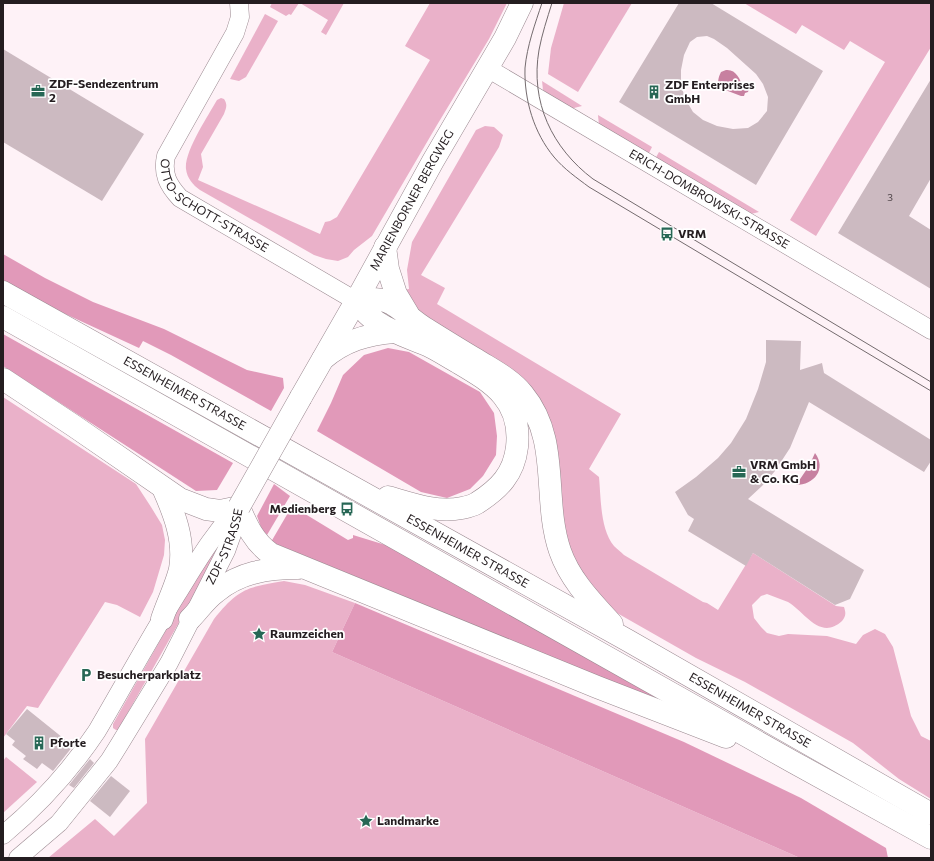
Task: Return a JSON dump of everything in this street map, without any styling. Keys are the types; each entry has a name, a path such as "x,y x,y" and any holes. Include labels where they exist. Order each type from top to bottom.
{"main road":[{"name":"MARIENBORNER BERGWEG","path":"239,507 356,301 384,247 505,38 522,3"},
{"path":"384,247 388,269 396,294 408,315"},
{"name":"ESSENHEIMER STRASSE","path":"3,292 627,640 931,814"},
{"path":"356,301 379,298 390,302 424,328 506,378 523,394 534,409 543,429 547,450 554,520 560,551 573,580 589,600 627,640"},
{"path":"351,486 421,507 438,510 456,509 473,505 491,494 503,483 511,470 516,455 518,437 515,419 509,404 498,390 483,378 429,346 394,332 370,316 356,301"},
{"name":"ESSENHEIMER STRASSE","path":"3,317 793,762 931,838"},
{"path":"323,359 334,350 352,341 379,333 394,332"},
{"path":"3,379 163,488 189,503 206,509 220,511 239,507 252,534 264,549 271,554 597,687 793,762"},
{"path":"162,619 180,569 181,550 178,528 173,511 163,488"},
{"path":"190,619 216,591 236,579 263,570 305,568"}],"street":[{"name":"OTTO-SCHOTT-STRASSE","path":"239,3 240,17 235,32 166,156 164,165 171,188 180,198 356,301"},
{"name":"ERICH-DOMBROWSKI-STRASSE","path":"487,68 931,330"},
{"name":"ZDF-STRASSE","path":"3,835 43,799 88,744 210,541 223,523 239,507"},
{"name":"ZDF-STRASSE","path":"18,858 59,823 120,745 169,663 190,619 226,551 236,523 239,507"}],"shaded area":[{"path":"272,3 299,3 291,15 289,14 286,16 270,7"},
{"path":"300,3 344,3 326,35 321,32 328,20"},
{"path":"430,3 507,3 489,39 372,236 354,250 348,257 338,261 314,255 200,190 191,181 186,169 186,162 189,153 197,134 217,100 221,98 224,99 226,108 224,114 201,154 203,167 198,180 320,234 325,222 337,217 430,60 405,46"},
{"path":"564,3 632,3 578,92 548,74 551,48"},
{"path":"744,3 931,3 931,47 816,236 790,220 885,62 850,41 844,50 802,25 796,34"},
{"path":"265,14 278,21 246,77 239,81 230,79"},
{"path":"726,70 735,73 743,87 749,89 744,96 720,88 718,82 719,76 721,72"},
{"path":"542,81 582,106 570,109 543,90"},
{"path":"598,115 652,147 648,155 599,126"},
{"path":"485,126 494,127 503,135 499,147 421,275 445,288 437,304 621,414 589,469 599,477 602,513 609,539 624,555 718,610 753,553 836,606 844,607 845,611 845,616 842,621 827,628 813,623 788,602 767,594 761,596 752,605 754,618 767,633 779,636 788,634 827,636 856,644 863,635 875,629 885,634 893,647 911,716 921,736 931,741 931,799 899,779 853,743 745,682 696,658 617,613 595,595 569,556 553,446 434,329 402,290 409,289 407,270 412,242 476,130"},
{"path":"659,152 759,212 747,215 655,159"},
{"path":"3,254 45,278 93,302 164,329 247,370 283,378 284,388 271,411 143,341 139,348 61,312 3,280"},
{"path":"3,334 233,463 217,490 196,491 3,366"},
{"path":"388,348 409,352 480,392 494,413 497,436 496,455 483,476 470,489 447,498 421,492 317,431 343,375 364,355"},
{"path":"3,397 136,484 162,525 165,540 164,555 153,592 140,617 117,605 105,602 38,708 27,706 3,738"},
{"path":"815,453 820,465 817,475 808,482 796,485 809,466"},
{"path":"274,484 290,496 267,535 262,530 257,516"},
{"path":"292,506 348,540 353,538 353,535 392,547 674,707 271,542"},
{"path":"215,548 219,552 118,730 116,730 113,728 113,724 211,550"},
{"path":"284,581 305,585 355,603 332,652 800,858 48,858 95,819 114,836 147,803 145,739 214,619 230,601 244,591 261,585"},
{"path":"355,603 684,742 801,798 886,848 888,858 800,858 332,652"},
{"path":"6,757 37,782 3,813 3,761"}],"building":[{"name":"ZDF Enterprises GmbH","path":"679,3 711,3 823,71 756,185 619,102","holes":["707,36 727,48 756,74 763,84 768,97 767,111 758,122 748,128 733,129 717,126 703,120 693,112 686,100 681,86 681,70 684,55 690,42 697,37"]},
{"name":"ZDF-Sendezentrum 2","path":"3,49 144,134 102,201 3,142"},
{"path":"931,79 931,178 909,216 931,230 931,289 838,233"},
{"name":"VRM GmbH & Co. KG","path":"766,340 801,341 800,370 822,363 824,373 931,440 931,461 924,472 809,402 790,448 775,471 748,499 864,570 850,599 835,605 753,553 746,566 688,531 694,519 688,515 675,492 696,477 718,458 731,443 746,419 758,389 766,362"},
{"name":"Pforte","path":"27,709 73,746 53,771 42,763 37,769 23,759 26,756 12,745 15,741 6,734"},
{"path":"90,759 94,763 74,788 69,785"},
{"path":"111,776 130,791 110,817 90,801"}],"tram line":[{"path":"542,3 526,60 526,92 528,104 536,127 547,148 562,165 589,187 931,391"},
{"path":"552,3 539,50 537,69 538,88 541,105 547,122 566,153 579,167 593,179 931,382"}],"place":[{"name":"ZDF-Sendezentrum 2","path":"38,91"},
{"name":"ZDF Enterprises GmbH","path":"654,92"},
{"name":"VRM","path":"667,234"},
{"name":"VRM GmbH & Co. KG","path":"739,472"},
{"name":"Medienberg","path":"347,509"},
{"name":"Raumzeichen","path":"259,634"},
{"name":"Besucherparkplatz","path":"86,675"},
{"name":"Pforte","path":"39,743"},
{"name":"Landmarke","path":"366,821"}]}
